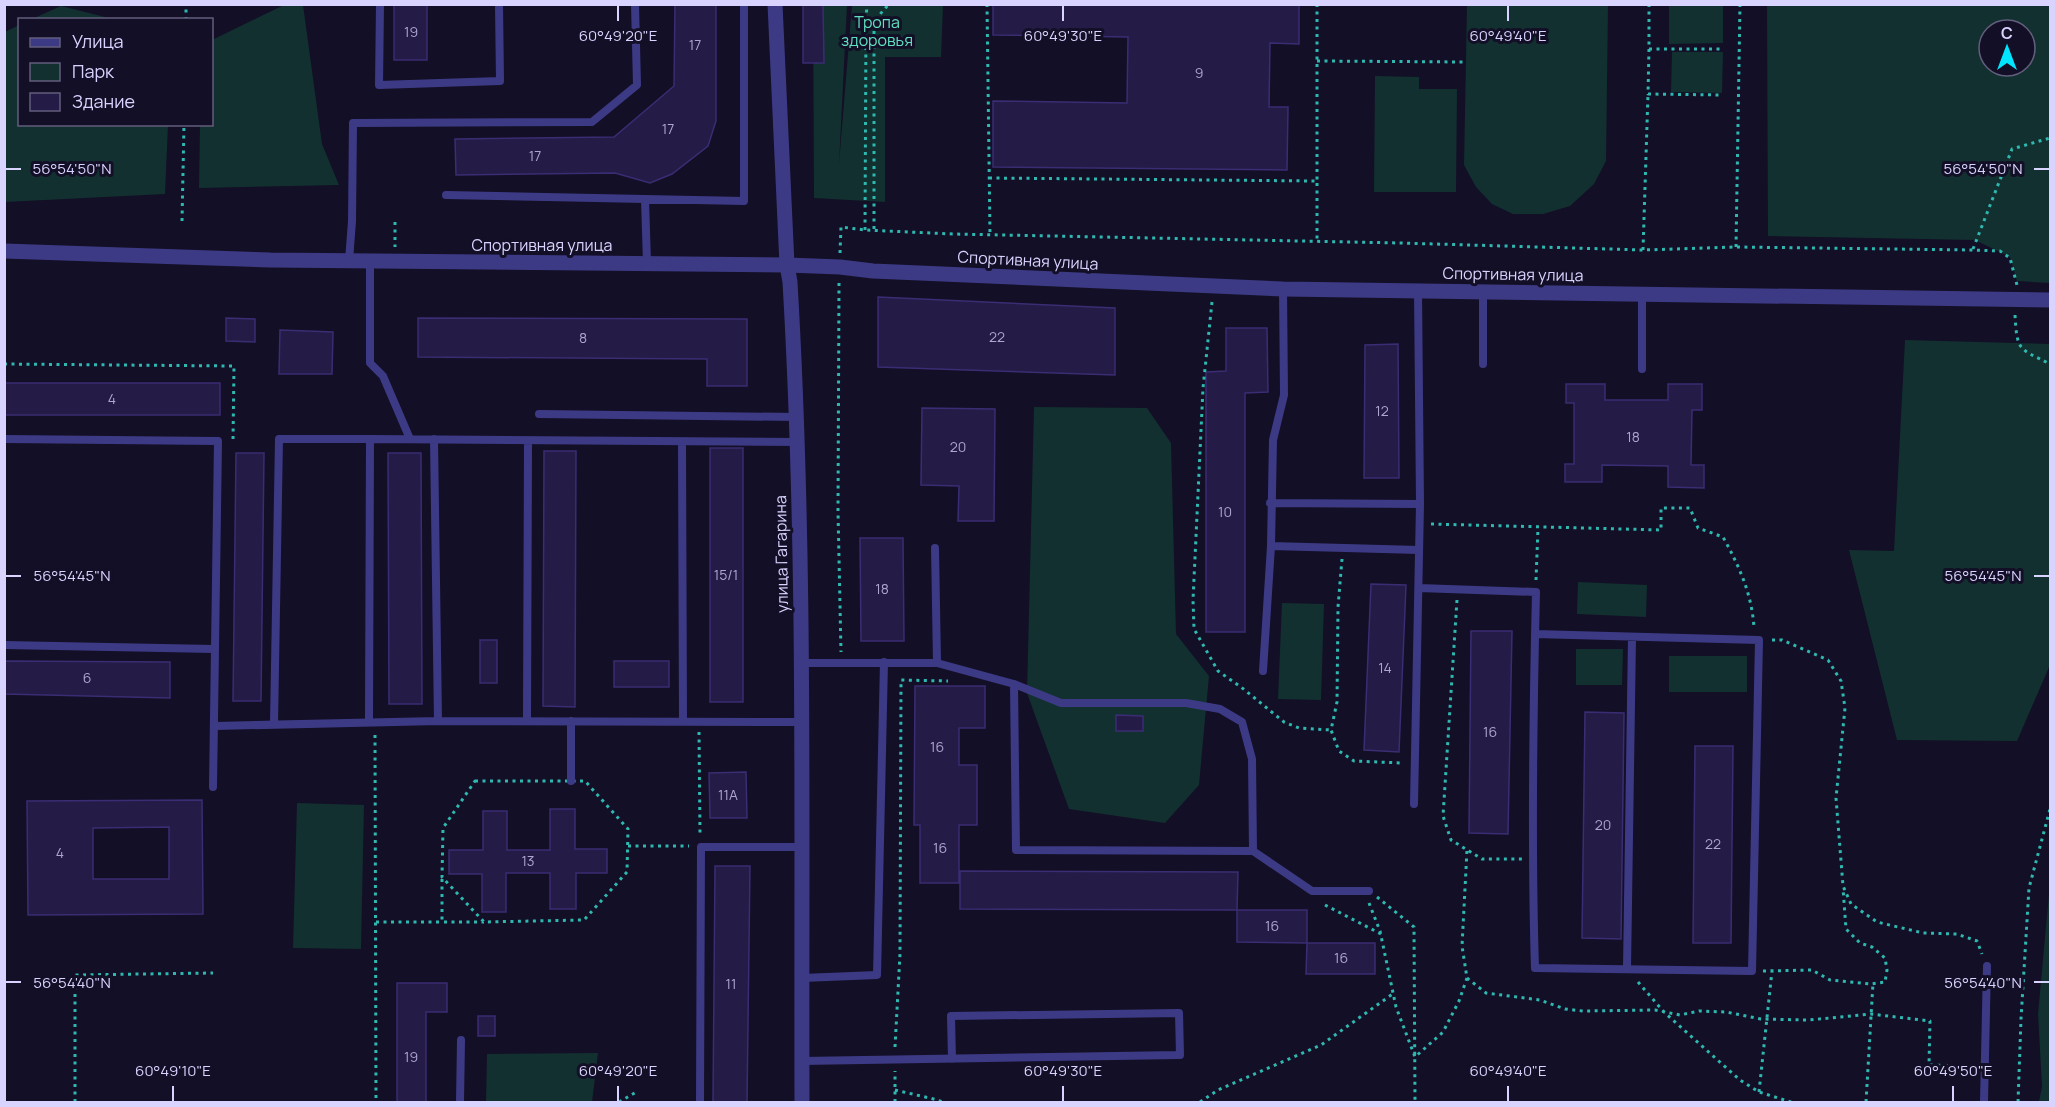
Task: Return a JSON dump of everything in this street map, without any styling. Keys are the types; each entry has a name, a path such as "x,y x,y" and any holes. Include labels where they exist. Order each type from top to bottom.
{"street":[{"name":"улица Гагарина","path":"775,4 797,442 801,663 802,1102"},
{"name":"Спортивная улица","path":"4,251 238,260 787,265 873,271 1283,289 1483,291 1642,296 2050,300"}],"lane":[{"path":"380,4 379,85 500,81 499,4"},
{"path":"349,261 352,221 353,123 592,122 637,85 635,4"},
{"path":"446,195 744,201 744,4"},
{"path":"645,199 647,263"},
{"path":"370,261 370,363 383,376 410,439"},
{"path":"1263,671 1271,546 1270,503 1273,440 1284,395 1283,289"},
{"path":"1414,804 1420,524 1418,290"},
{"path":"1483,291 1483,364"},
{"path":"1642,296 1642,369"},
{"path":"538,414 796,417"},
{"path":"4,439 218,441 213,787"},
{"path":"274,724 279,439 797,442"},
{"path":"370,439 372,721"},
{"path":"434,439 438,721"},
{"path":"527,721 528,441"},
{"path":"682,443 682,722"},
{"path":"1270,503 1420,504"},
{"path":"1271,546 1419,550"},
{"path":"935,548 937,663"},
{"path":"1419,588 1536,592 1535,634 1532,859 1535,968 1752,971 1759,640 1535,634"},
{"path":"1627,969 1632,638"},
{"path":"4,645 214,649"},
{"path":"802,978 877,975 884,662"},
{"path":"801,663 937,663 1014,684 1061,703 1186,703 1220,709 1242,722 1252,759 1253,851"},
{"path":"1014,684 1016,850 1253,851 1312,891 1366,891"},
{"path":"214,726 372,721 801,722"},
{"path":"571,721 571,781"},
{"path":"700,1102 701,847 801,847"},
{"path":"1984,1102 1987,966"},
{"path":"802,1061 895,1059 952,1059 1180,1055 1179,1013 951,1016 952,1059"},
{"path":"460,1102 461,1040"}],"path":[{"path":"865,230 867,4"},
{"path":"874,229 874,21 889,4"},
{"path":"987,4 990,235"},
{"path":"1317,4 1317,241"},
{"path":"1643,250 1649,49 1648,4"},
{"path":"1736,247 1740,4"},
{"path":"1649,49 1722,49"},
{"path":"1317,61 1466,62"},
{"path":"1648,94 1722,95"},
{"path":"182,221 184,126"},
{"path":"1973,250 2012,148 2050,138"},
{"path":"989,178 1317,181"},
{"path":"841,663 838,512 841,227 990,235 1643,250 1736,247 2000,251 2010,258 2017,281 2016,341 2021,349 2050,364"},
{"path":"1213,285 1203,388 1193,600 1194,629 1218,670 1284,722 1299,728 1331,730"},
{"path":"4,364 234,366 233,440"},
{"path":"1420,524 1661,530 1661,508 1690,508 1698,528 1723,537 1738,564 1753,607 1754,634 1759,640 1782,640 1828,660 1841,681 1845,708 1836,798 1846,929 1860,943 1872,947 1885,958 1887,970 1885,982 1830,980 1812,970 1752,971"},
{"path":"1536,592 1538,528"},
{"path":"1343,548 1338,607 1337,702 1331,730 1339,751 1354,761 1414,763"},
{"path":"1457,589 1443,816 1451,840 1482,859 1532,859"},
{"path":"894,1102 900,954 902,680 958,681"},
{"path":"372,721 376,922 376,1102"},
{"path":"628,846 701,847 699,722"},
{"path":"376,922 442,922 484,922 584,920 627,872 628,829 585,781 475,781 443,828 442,922"},
{"path":"2018,1102 2029,888 2050,809"},
{"path":"1415,1058 1443,1032 1459,1001 1467,978 1462,946 1467,849"},
{"path":"442,877 484,922"},
{"path":"1843,886 1851,904 1877,922 1923,933 1957,934 1977,941 1987,966"},
{"path":"1366,891 1380,931 1396,1007 1415,1058"},
{"path":"1366,891 1414,927 1415,1102"},
{"path":"1627,969 1664,1012 1731,1072 1759,1092 1791,1102"},
{"path":"1759,1092 1772,971"},
{"path":"75,1102 75,975 213,973"},
{"path":"1467,978 1486,993 1540,1000 1565,1009 1583,1011 1655,1010 1680,1015 1699,1011 1726,1012 1767,1019 1809,1020 1871,1014 1930,1022 1929,1065 1985,1066"},
{"path":"1866,1102 1873,983"},
{"path":"1200,1102 1218,1090 1321,1045 1394,993"},
{"path":"895,1089 942,1102"},
{"path":"619,1102 638,1091"}],"green space":[{"path":"284,5 303,5 322,144 339,185 199,188 200,126 213,126 213,40"},
{"name":"Тропа здоровья","path":"813,5 847,5 839,164 852,5 943,5 941,57 885,57 885,202 814,198"},
{"path":"1467,5 1608,5 1606,161 1594,184 1570,206 1543,214 1513,214 1492,204 1476,187 1464,165"},
{"path":"1669,5 1723,5 1723,43 1669,44"},
{"path":"1767,5 2050,5 2050,283 2017,281 2010,257 1975,240 1768,236"},
{"path":"61,6 109,18 34,18"},
{"path":"18,26 18,126 168,126 165,194 5,202 5,32"},
{"path":"1672,52 1723,52 1722,93 1671,92"},
{"path":"1375,76 1419,77 1419,89 1457,89 1456,192 1374,192"},
{"path":"1905,340 2050,344 2050,665 2017,741 1897,740 1849,550 1894,551"},
{"path":"1034,407 1147,408 1171,443 1176,634 1209,676 1199,785 1165,823 1069,809 1027,693"},
{"path":"1578,582 1647,585 1646,617 1577,614"},
{"path":"1282,603 1324,604 1321,700 1278,699"},
{"path":"1576,649 1623,649 1622,685 1576,685"},
{"path":"1669,656 1747,656 1747,692 1669,692"},
{"path":"297,803 364,805 361,949 293,948"},
{"path":"2050,883 2050,1102 2039,1102 2042,1086 2038,1014"},
{"path":"598,1053 592,1102 486,1102 487,1054"}],"building":[{"path":"394,4 427,4 427,60 394,60"},
{"path":"675,4 716,4 716,121 708,146 672,174 650,183 615,173 456,175 455,139 614,137 674,86"},
{"path":"803,4 823,4 824,63 803,63"},
{"path":"993,4 1299,4 1299,44 1270,43 1269,107 1288,107 1287,170 993,167 993,101 1127,103 1128,37 993,35"},
{"path":"878,297 1115,308 1115,375 878,367"},
{"path":"226,318 255,319 255,342 226,341"},
{"path":"418,318 747,319 747,386 707,386 707,359 418,357"},
{"path":"1226,328 1267,328 1268,392 1245,393 1245,632 1206,632 1206,372 1226,371"},
{"path":"280,330 333,332 332,374 279,374"},
{"path":"1398,344 1399,478 1364,478 1365,345"},
{"path":"4,383 220,383 220,415 4,415"},
{"path":"1566,384 1605,384 1605,400 1668,400 1668,384 1702,384 1702,410 1692,410 1691,465 1704,465 1704,488 1668,487 1668,466 1602,465 1602,482 1565,482 1565,464 1574,464 1574,403 1566,403"},
{"path":"922,408 995,409 994,521 958,521 959,486 921,485"},
{"path":"710,448 743,448 743,702 710,702"},
{"path":"544,451 576,451 575,707 543,706"},
{"path":"236,453 264,453 261,701 233,701"},
{"path":"388,453 421,453 422,704 389,704"},
{"path":"860,538 903,538 904,641 861,641"},
{"path":"1371,584 1406,585 1399,752 1364,750"},
{"path":"1471,631 1512,631 1508,834 1469,833"},
{"path":"480,640 497,640 497,683 480,683"},
{"path":"4,661 170,662 170,698 4,694"},
{"path":"614,661 669,661 669,687 614,687"},
{"path":"915,686 985,686 985,728 959,728 959,765 977,765 977,825 959,825 959,883 920,883 920,825 914,825"},
{"path":"1585,712 1624,713 1621,939 1582,938"},
{"path":"1116,715 1143,716 1143,731 1116,731"},
{"path":"1695,746 1733,746 1731,943 1693,943"},
{"path":"746,772 747,818 710,818 709,773"},
{"path":"202,800 203,914 28,915 27,801","holes":["169,827 169,879 93,879 93,828"]},
{"path":"550,809 575,809 575,849 607,849 607,873 576,873 576,909 550,909 550,873 506,873 506,912 482,912 482,874 449,874 449,850 483,850 483,811 507,811 507,850 550,850"},
{"path":"715,866 750,866 747,1102 713,1102"},
{"path":"960,871 1238,872 1237,910 960,909"},
{"path":"1237,910 1307,910 1307,943 1237,942"},
{"path":"1307,943 1375,943 1375,974 1306,974"},
{"path":"397,983 447,983 447,1012 426,1012 426,1102 397,1102"},
{"path":"478,1016 495,1016 495,1036 478,1036"}]}
